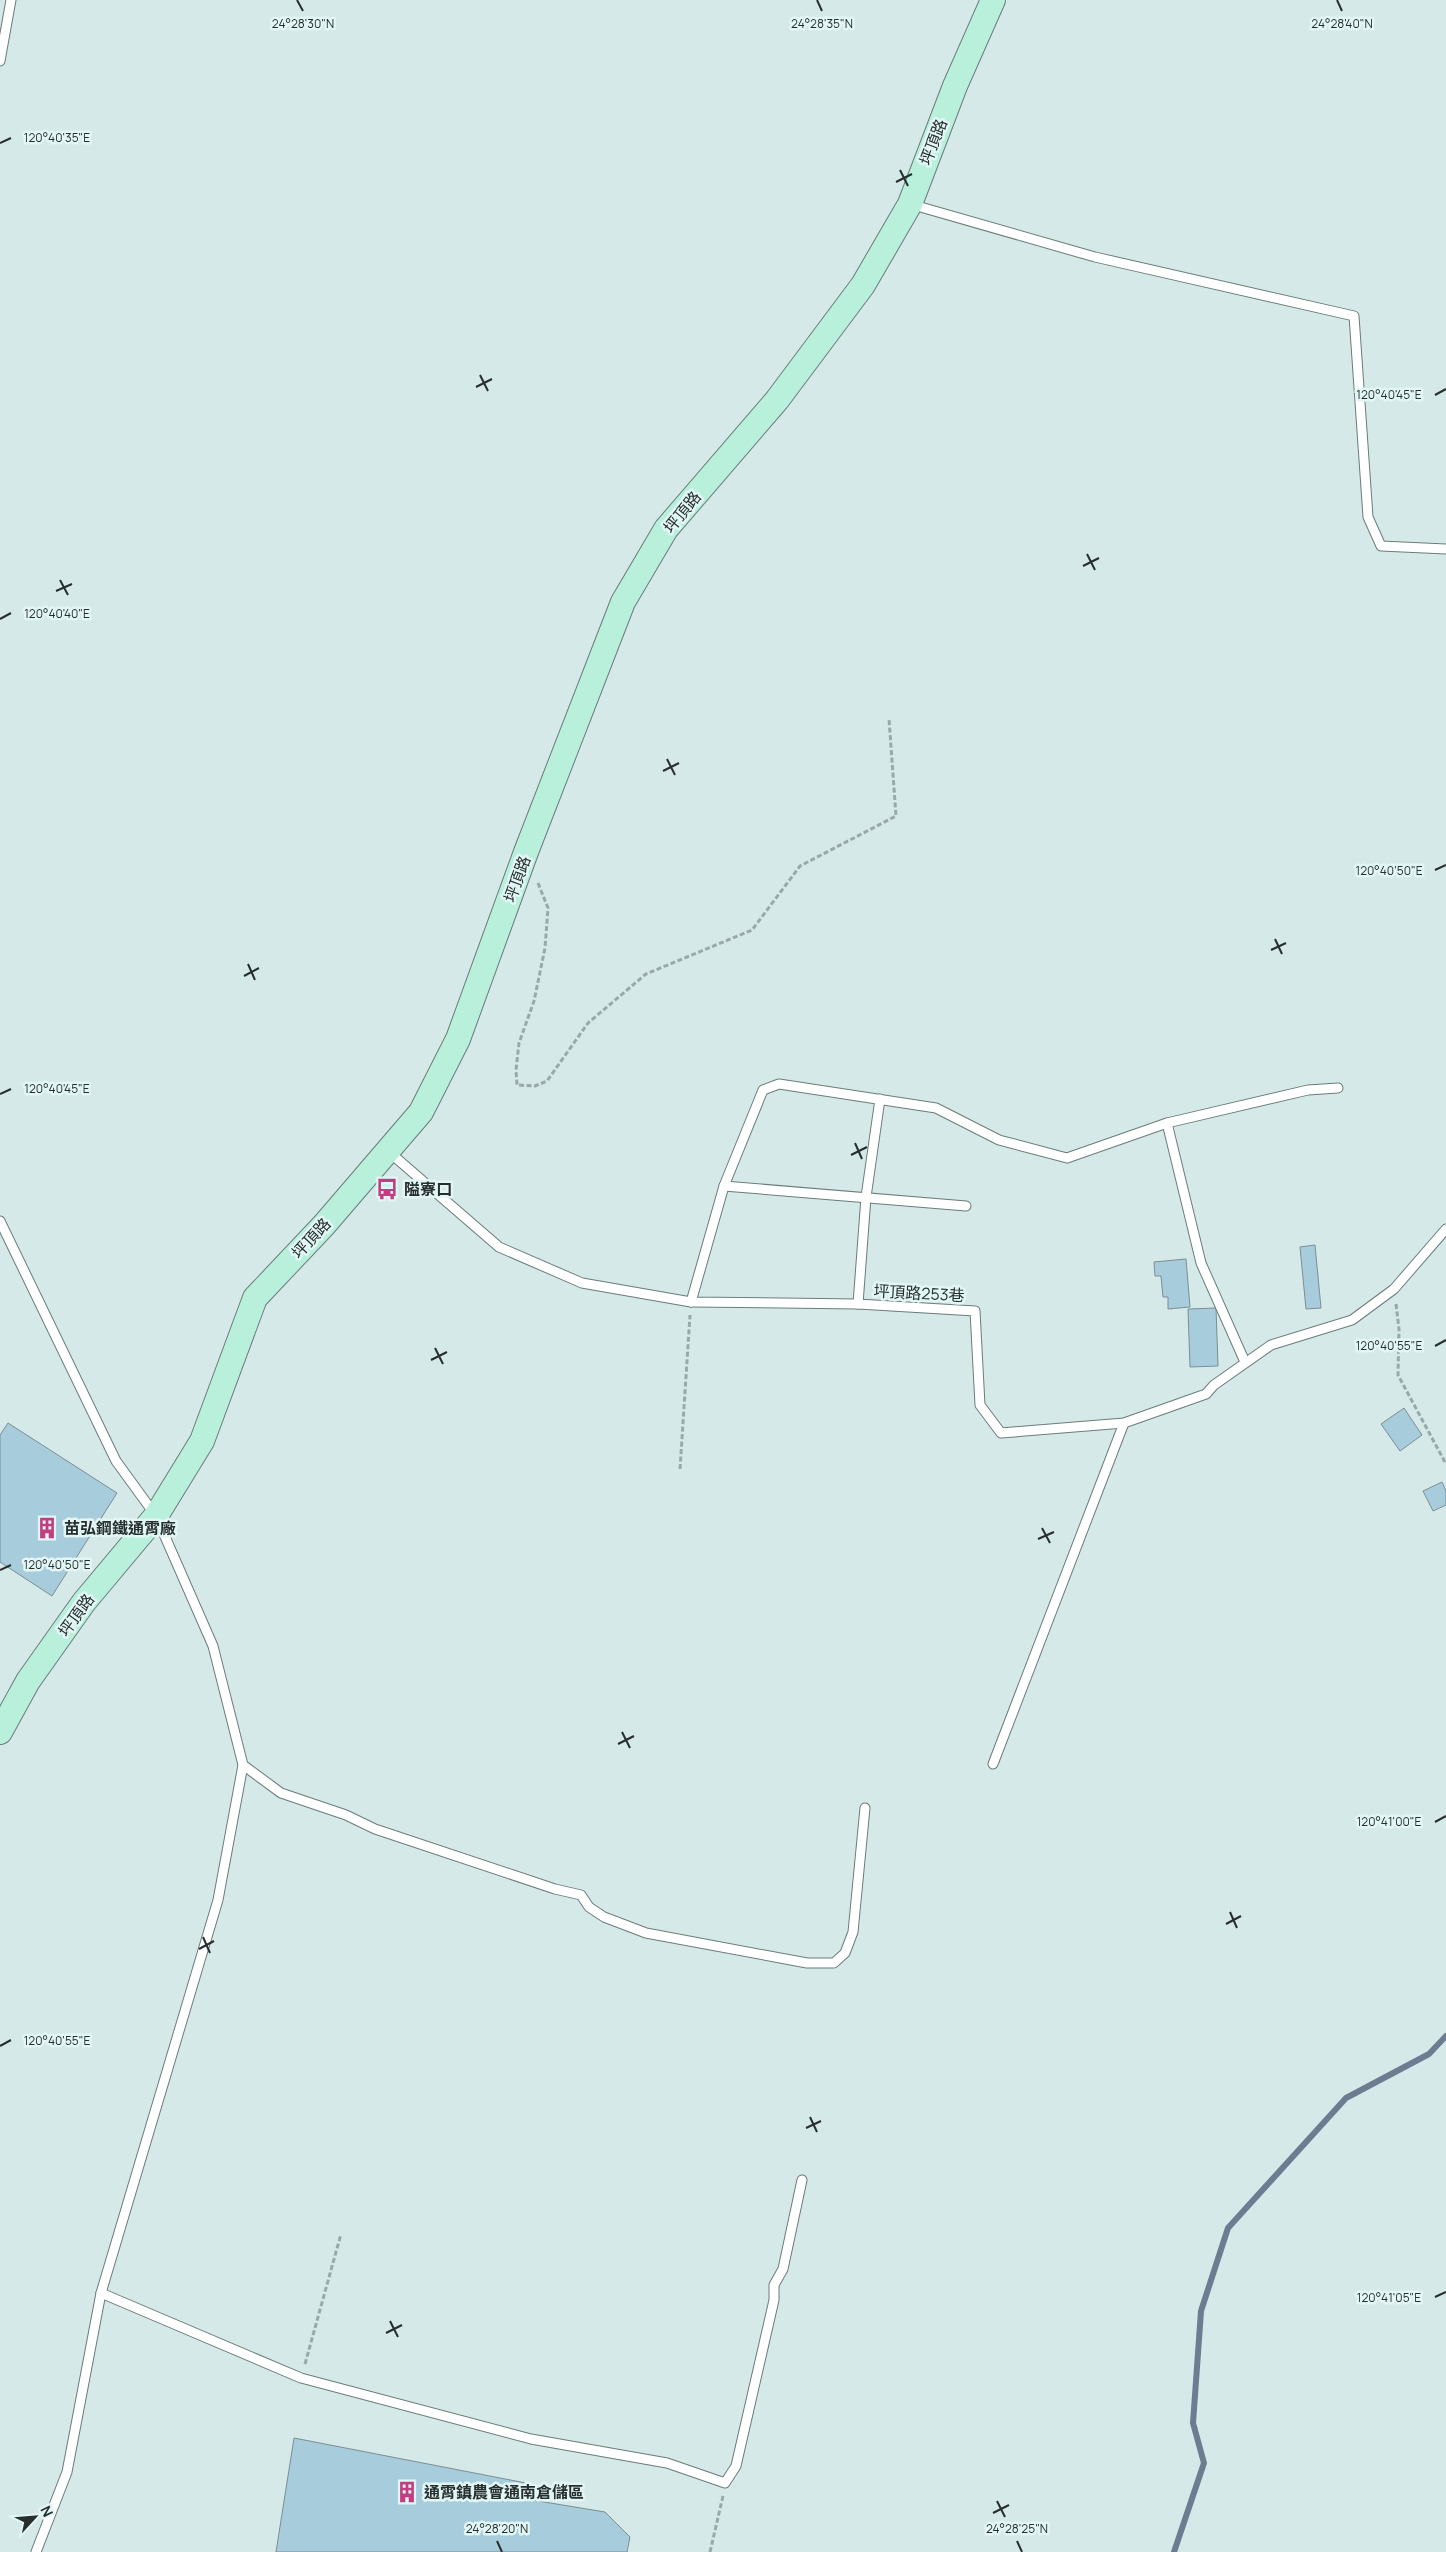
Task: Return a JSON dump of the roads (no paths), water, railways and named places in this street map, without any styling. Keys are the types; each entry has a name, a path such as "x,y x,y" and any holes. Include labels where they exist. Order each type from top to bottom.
{"street":[{"name":"坪頂路","path":"0,1732 28,1681 84,1602 156,1516 202,1441 255,1298 324,1225 421,1112 458,1039 526,852 623,602 666,529 777,400 864,285 910,204 954,86 994,0"}],"lane":[{"path":"0,61 11,0"},
{"path":"910,204 1095,257 1354,316 1368,517 1381,546 1446,549"},
{"path":"691,1302 724,1186 763,1090 778,1084 936,1108 999,1140 1067,1158 1167,1123 1308,1090 1338,1088"},
{"path":"858,1304 866,1197 880,1099"},
{"path":"1167,1123 1201,1263 1245,1362"},
{"name":"坪頂路253巷","path":"388,1151 499,1247 582,1283 691,1302 858,1304 975,1311 980,1406 1001,1433 1124,1424 1206,1394 1214,1385 1271,1345 1352,1320 1394,1289 1446,1229"},
{"path":"724,1186 966,1206"},
{"path":"0,1220 116,1461 156,1516 213,1646 243,1765 218,1900 101,2293 67,2472 36,2552"},
{"path":"993,1764 1124,1424"},
{"path":"243,1765 281,1793 445,1853 555,1889 581,1895 589,1907 604,1916 646,1933 807,1964 834,1962 845,1953 850,1939 864,1808"},
{"path":"101,2293 301,2378 531,2439 667,2463 725,2483 736,2466 774,2300 774,2285 782,2269 802,2180"}],"waterway":[{"path":"1174,2552 1204,2463 1193,2423 1201,2311 1228,2228 1346,2098 1429,2054 1446,2036"}],"place":[{"name":"隘寮口","path":"387,1189"},
{"name":"苗弘鋼鐵通霄廠","path":"47,1528"},
{"name":"通霄鎮農會通南倉儲區","path":"407,2492"}]}
